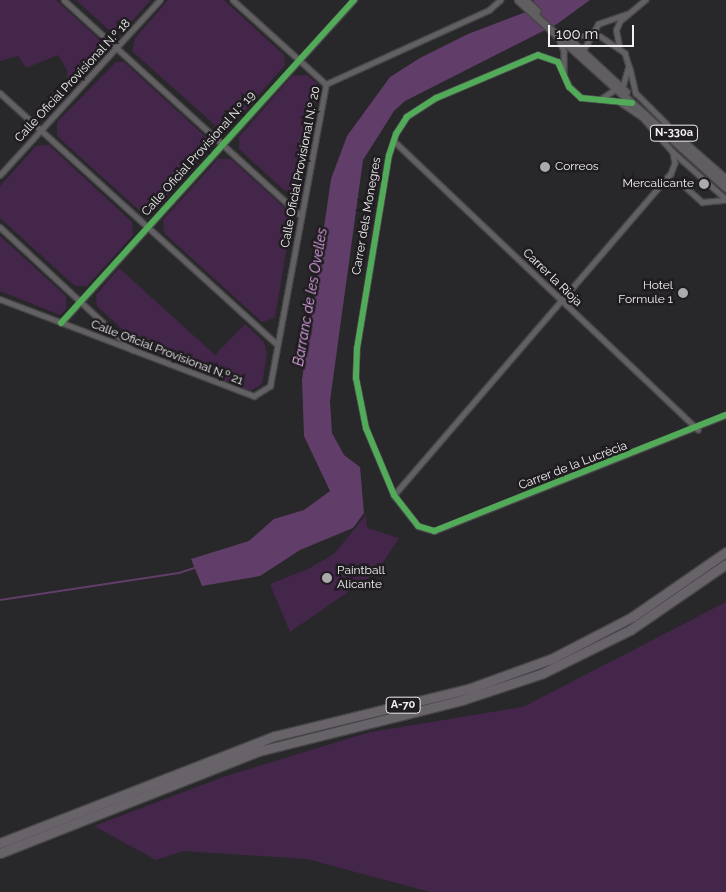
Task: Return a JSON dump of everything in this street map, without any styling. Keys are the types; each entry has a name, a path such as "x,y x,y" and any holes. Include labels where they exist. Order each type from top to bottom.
{"highway":[{"path":"601,635 726,545"},
{"name":"A-70","path":"0,853 65,822 248,745 494,681 551,659 601,635 659,600 726,552"},
{"name":"A-70","path":"0,843 65,822 264,750 462,700 543,673 636,626 726,564"}],"main road":[{"name":"N-330a","path":"518,0 525,3 620,89 726,179"},
{"name":"N-330a","path":"620,89 641,114 726,188"}],"street":[{"path":"64,0 301,216"},
{"name":"Calle Oficial Provisional N.º 18","path":"0,175 160,0"},
{"path":"233,0 326,84"},
{"name":"Calle Oficial Provisional N.º 19","path":"61,323 354,0"},
{"name":"Calle Oficial Provisional N.º 20","path":"270,386 276,343 326,84 489,10 500,0"},
{"path":"645,0 627,14 616,30 619,46 629,66 636,93 674,133"},
{"path":"582,54 589,35 598,24 627,14"},
{"path":"564,74 564,51 561,35 600,36 619,46"},
{"name":"Carrer dels Monegres","path":"426,530 412,519 394,495 366,428 356,363 375,228 394,141 407,117 421,106 530,58 552,58 575,93 596,101"},
{"path":"596,101 620,89 629,66"},
{"path":"0,93 276,343"},
{"path":"596,101 632,103"},
{"path":"617,101 641,114 673,152 726,200"},
{"name":"Carrer la Rioja","path":"394,141 698,428"},
{"path":"394,495 671,174 675,164 673,152"},
{"path":"662,183 680,182 702,202 726,200"},
{"path":"0,227 136,353"},
{"name":"Calle Oficial Provisional N.º 21","path":"0,299 136,353 254,396 270,386"},
{"name":"Carrer de la Lucrècia","path":"426,530 443,529 698,428 726,415"}],"shaded area":[{"path":"0,0 56,0 101,41 103,53 68,91 67,70 58,55 26,68 18,56 0,61"},
{"path":"76,0 151,0 123,31 110,31"},
{"path":"168,0 224,0 284,55 285,65 229,128 218,128 132,51 135,38"},
{"path":"534,0 590,0 557,24 405,101 394,111 363,160 330,401 332,433 344,455 360,467 364,513 353,528 300,550 260,576 202,586 191,559 249,541 274,519 304,510 330,491 304,436 302,380 331,179 347,136 390,77 420,58 468,34 526,12"},
{"path":"116,62 124,62 207,138 208,150 154,210 141,212 57,136 57,122"},
{"path":"307,75 318,84 299,188 285,191 239,149 239,137 292,76"},
{"path":"49,145 132,222 133,235 87,286 75,286 0,218 0,186 36,146"},
{"path":"218,159 231,159 287,210 291,222 275,318 262,322 164,233 163,220"},
{"path":"0,236 66,296 66,309 60,315 0,291"},
{"path":"119,268 215,355 245,324 264,342 267,354 262,384 250,391 142,347 97,306 96,295"},
{"name":"Paintball Alicante","path":"366,515 367,528 399,538 377,572 290,632 270,584 308,569 334,554"},
{"path":"726,602 726,892 430,892 307,859 183,851 156,860 94,826 226,776 370,732 523,707"}],"waterway":[{"name":"Barranc de les Ovelles","path":"0,600 179,573 197,567"}],"cycle path":[{"path":"61,323 354,0"},
{"path":"632,103 581,98 569,87 558,62 538,55 436,98 407,117 396,134 389,155 357,348 356,378 366,428 394,495 418,526 434,531 726,415"}],"place":[{"name":"Correos","path":"545,167"},
{"name":"Mercalicante","path":"704,184"},
{"name":"Hotel Formule 1","path":"683,293"},
{"name":"Paintball Alicante","path":"327,578"}]}
